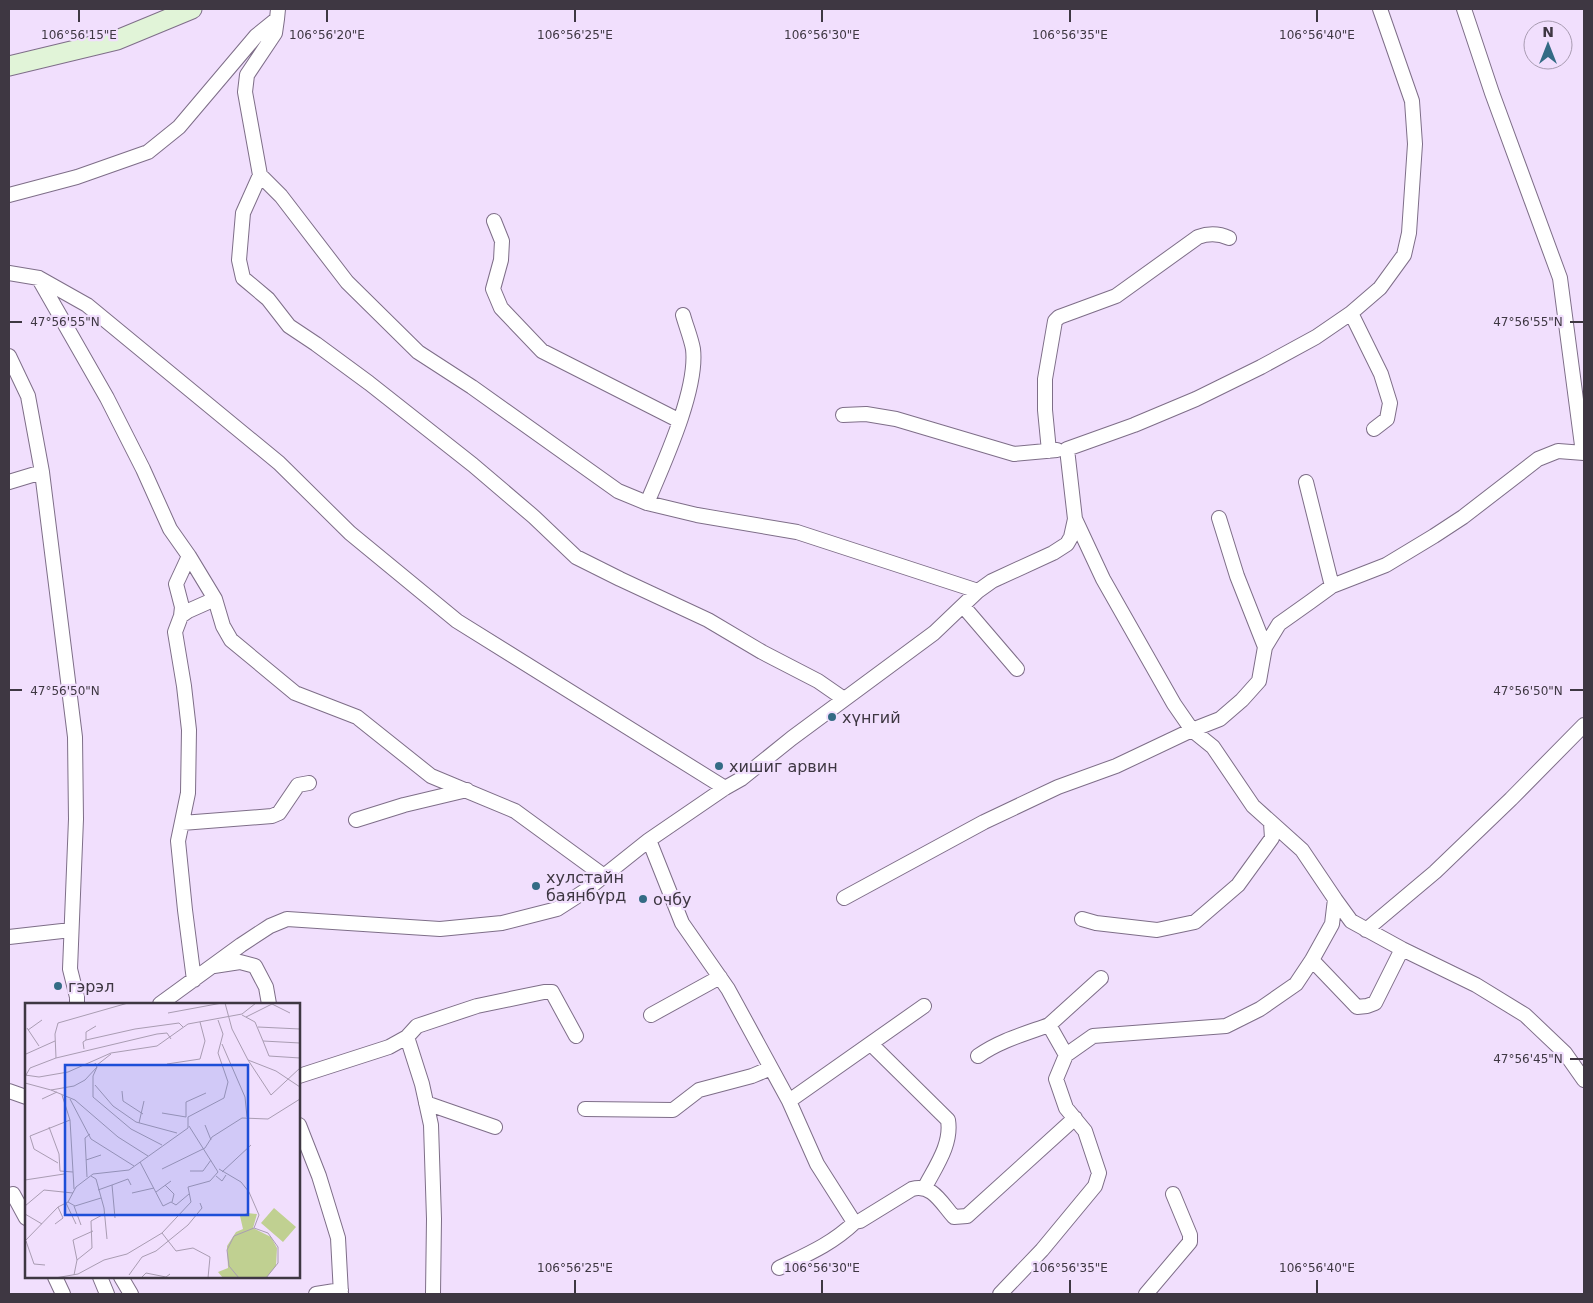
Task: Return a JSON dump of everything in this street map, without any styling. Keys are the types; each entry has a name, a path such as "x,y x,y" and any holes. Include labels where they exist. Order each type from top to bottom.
{"main road":[{"path":"9,66 117,40 192,9"}],"street":[{"path":"843,415 866,414 896,419 1014,454 1067,449 1196,400 1316,337 1351,313 1380,288 1404,255 1409,232 1415,144 1412,101 1380,9"},
{"path":"844,898 984,822 1058,787 1116,766 1192,730 1220,719 1260,681 1265,647 1279,624 1332,586 1386,565 1434,536 1538,460 1558,451 1584,453 1560,278 1498,110 1464,9"},
{"path":"277,14 275,33 247,75 245,92 260,175 243,213 239,260 243,278 268,299 289,326 369,383 473,465 534,517 576,557 708,620 762,652 818,680 844,699"},
{"path":"9,195 77,177 148,152 178,127 277,14"},
{"path":"260,175 281,196 347,282 418,352 472,387 618,491 647,503 697,515 797,532 978,591"},
{"path":"494,221 502,241 501,260 492,289 508,315 542,351 680,421"},
{"path":"1048,451 1045,379 1055,321 1059,317 1116,296 1198,237 1206,234 1221,234 1229,238"},
{"path":"9,273 39,278 87,305 280,463 350,533 457,621 724,788"},
{"path":"39,278 107,398 143,469 170,529 215,599 223,626 231,640 295,693 357,717 431,776 515,811 604,876"},
{"path":"1351,313 1381,374 1390,403 1388,419 1374,430"},
{"path":"647,503 680,421 691,377 693,350 683,315"},
{"path":"9,356 28,396 42,472 76,737 76,819 70,969 78,997 76,1003"},
{"path":"161,1003 270,926 287,919 440,929 502,923 557,909 724,788 742,779 792,738 934,633 978,591 992,581 1053,553 1067,544 1071,537 1074,520 1067,449"},
{"path":"9,482 42,472"},
{"path":"1306,482 1332,586"},
{"path":"1219,518 1237,576 1265,647"},
{"path":"1074,520 1103,579 1174,704 1192,730 1213,747 1253,806 1302,850 1351,921 1402,949 1476,985 1525,1015 1565,1054 1584,1080"},
{"path":"189,556 176,584 182,607 175,632 189,730 188,793 178,841 194,980"},
{"path":"181,616 215,599"},
{"path":"963,606 1018,669"},
{"path":"1366,930 1442,866 1511,800 1584,725"},
{"path":"182,822 272,816 279,813 298,785 309,783"},
{"path":"356,820 404,804 467,790"},
{"path":"1082,919 1096,923 1157,930 1195,922 1238,885 1272,838 1271,823"},
{"path":"650,840 682,923 720,977 789,1101 816,1164 855,1222"},
{"path":"1000,1294 1042,1250 1095,1186 1099,1173 1085,1131 1066,1108 1056,1080 1066,1054 1093,1036 1226,1026 1260,1009 1296,984 1332,924 1335,899"},
{"path":"9,937 71,930"},
{"path":"1312,960 1357,1007 1367,1006 1375,1003 1402,949"},
{"path":"211,967 240,962 255,966 266,987 269,1003"},
{"path":"651,1016 720,977"},
{"path":"978,1056 1001,1043 1049,1025 1101,978"},
{"path":"300,1076 390,1047 408,1037 417,1026 477,1006 544,992 552,992 576,1036"},
{"path":"789,1101 924,1006"},
{"path":"1049,1025 1066,1054"},
{"path":"408,1037 426,1103 433,1142 433,1294"},
{"path":"871,1044 948,1120 950,1130 948,1140 926,1188"},
{"path":"585,1109 673,1110 699,1090 752,1076 771,1068"},
{"path":"9,1091 25,1097"},
{"path":"426,1103 494,1127"},
{"path":"779,1268 823,1248 855,1222 860,1221 912,1189 919,1187 926,1188 932,1192 954,1217 967,1216 1074,1118"},
{"path":"300,1130 304,1154 319,1176 338,1238 341,1292 316,1294"},
{"path":"25,1188 11,1195 25,1216"},
{"path":"1146,1294 1190,1242 1190,1235 1173,1194"},
{"path":"55,1278 63,1294"},
{"path":"100,1278 107,1294"},
{"path":"122,1278 131,1294"}],"place":[{"name":"хүнгий","path":"832,717"},
{"name":"хишиг арвин","path":"719,766"},
{"name":"хулстайн баянбүрд","path":"536,886"},
{"name":"очбу","path":"643,899"},
{"name":"гэрэл","path":"58,986"}]}
